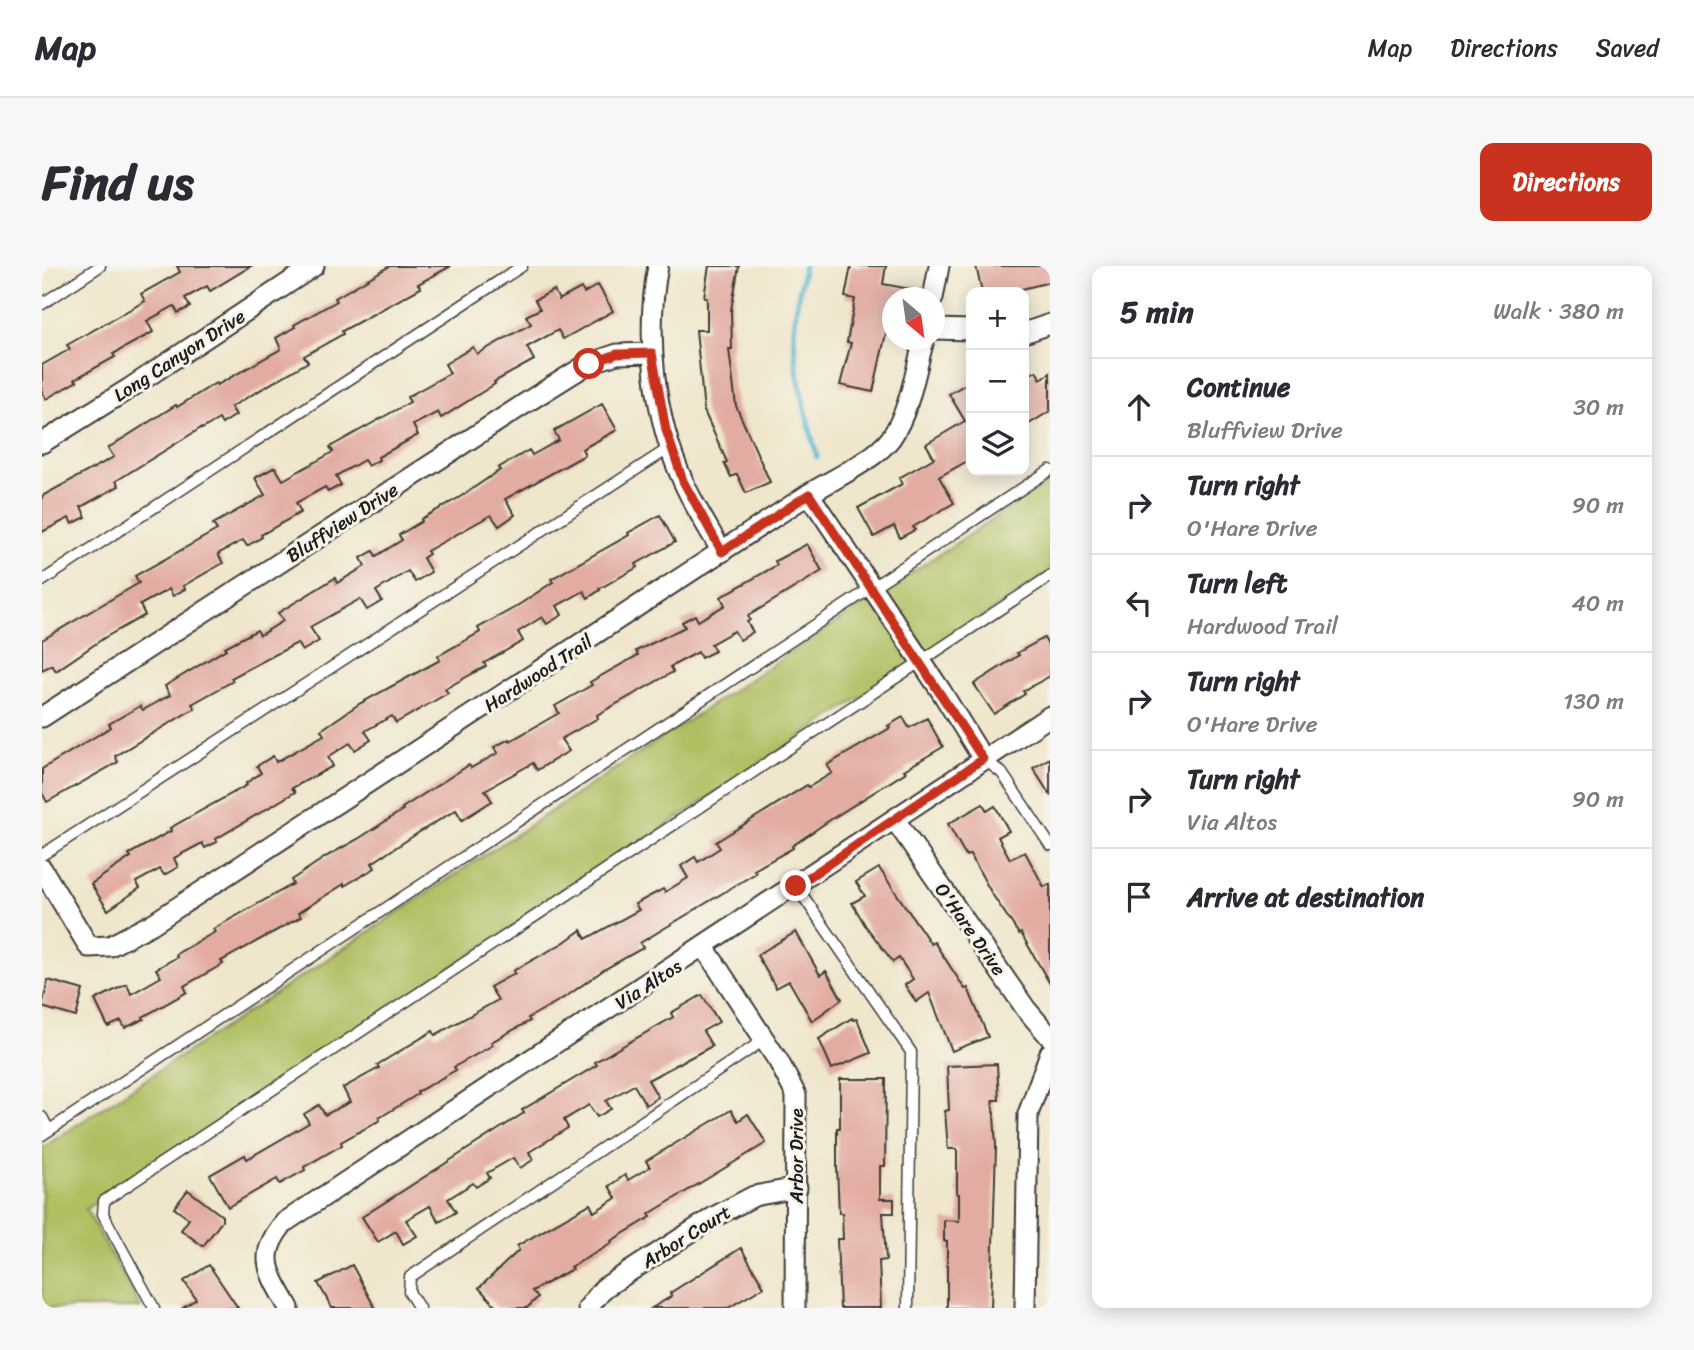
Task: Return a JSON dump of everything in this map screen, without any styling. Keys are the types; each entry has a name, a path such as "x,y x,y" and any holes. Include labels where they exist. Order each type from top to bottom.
{"street":[{"name":"Long Canyon Drive","path":"42,443 314,266"},
{"path":"659,266 651,318 652,353 666,430 683,481 722,552"},
{"path":"935,287 939,266"},
{"path":"1029,331 1050,324"},
{"path":"945,329 966,330"},
{"name":"Hardwood Trail","path":"42,869 89,947 110,946 152,924 872,455 890,440 904,414 921,350"},
{"name":"Bluffview Drive","path":"42,717 578,371 617,354 652,353"},
{"path":"809,494 983,759"},
{"name":"Via Altos","path":"289,1308 268,1266 267,1251 273,1236 285,1223 1050,716"},
{"name":"O'Hare Drive","path":"895,820 1026,1009 1050,1037"},
{"name":"Arbor Drive","path":"704,947 796,1095 794,1308"},
{"path":"1025,1308 1028,1114 1050,1053"},
{"name":"Arbor Court","path":"588,1308 604,1288 714,1217 754,1196 797,1188"}],"lane":[{"path":"42,304 100,266"},
{"path":"42,581 522,266"},
{"path":"42,855 671,446"},
{"path":"42,1117 46,1132 1050,470"},
{"path":"154,1308 103,1214 104,1201 1050,576"},
{"path":"983,759 1002,773 1050,845"},
{"path":"796,886 911,1052 908,1308"},
{"path":"419,1308 409,1292 410,1277 764,1040"}],"green space":[{"path":"1050,481 1050,572 86,1209 141,1308 42,1308 42,1148"}],"building":[{"path":"177,266 251,266 210,291 207,286 185,298 190,307 178,313 174,306 147,321 153,332 113,354 115,357 46,399 42,392 42,365 70,349 67,345 145,301 141,294 180,272"},
{"path":"390,266 451,266 418,284 421,288 342,331 343,334 304,356 308,362 231,407 236,415 222,424 219,419 201,428 116,481 119,486 81,507 86,517 72,524 69,518 42,532 42,496 114,457 108,448 176,405 177,407 281,349 276,338 337,301 335,298"},
{"path":"709,266 739,266 731,310 732,349 729,349 736,406 770,482 746,493 737,474 731,477 704,411 696,330 707,330 707,298 704,297"},
{"path":"851,266 886,266 883,284 899,287 882,287 882,350 873,392 840,385 851,343 847,342 855,299 845,297"},
{"path":"976,266 1050,266 1050,282 1029,287 981,287"},
{"path":"598,285 613,311 563,339 558,330 527,347 534,360 494,382 495,384 441,418 438,412 413,425 418,435 378,457 379,460 368,466 364,460 336,476 341,485 328,492 325,487 296,503 301,512 247,546 243,540 218,554 223,563 183,586 185,589 173,596 169,589 140,605 145,615 104,638 56,671 52,665 42,670 42,640 139,583 135,576 217,530 213,524 265,495 255,478 275,467 283,480 333,452 330,447 410,402 407,397 450,373 445,364 473,347 477,354 531,324 526,316 540,309 535,300 554,290 559,300 581,288 584,293"},
{"path":"1036,371 1041,379 1050,373 1050,411 1029,424 1029,413 1029,375"},
{"path":"966,384 966,462 939,477 954,503 913,527 915,530 900,538 894,526 874,537 858,508 902,484 899,478 934,458 926,444 965,421 949,394"},
{"path":"602,404 617,430 582,449 585,455 505,499 515,515 499,526 491,515 427,551 429,554 423,558 431,572 415,582 408,571 376,591 382,601 367,610 360,599 310,627 319,641 302,651 297,643 231,678 233,681 192,704 195,708 115,756 118,762 47,802 42,793 42,769 140,706 143,710 170,695 165,686 226,649 225,647 257,630 260,635 283,621 278,613 335,578 337,583 365,566 361,558 373,551 376,556 402,540 399,535 500,470 498,468 529,450 532,455 559,440 554,431"},
{"path":"660,515 675,542 636,564 638,567 588,598 584,591 557,606 562,615 547,624 542,617 518,632 523,641 445,689 448,693 396,723 392,716 365,731 371,740 355,750 350,743 328,757 333,766 292,788 295,792 216,839 217,842 205,848 202,843 174,858 178,867 164,875 160,869 136,882 140,888 108,910 91,884 131,857 129,854 247,785 246,783 261,773 257,766 273,756 276,762 324,735 321,730 359,704 440,660 438,656 480,632 478,628 553,582 551,579"},
{"path":"807,544 822,571 748,616 750,620 747,622 753,632 740,640 734,631 711,644 715,651 701,658 698,652 670,667 673,672 597,715 598,718 561,739 569,751 537,770 533,763 485,790 492,801 462,820 456,810 418,833 372,863 375,868 298,913 301,917 221,961 223,964 184,986 187,992 143,1017 144,1019 125,1028 121,1021 108,1027 95,1000 127,984 131,994 161,977 156,969 215,932 213,929 293,884 291,880 469,765 471,768 498,753 494,747 559,713 555,706 592,685 590,682 638,655 636,651 685,627 682,622 695,615 698,621 725,605 721,597 777,565 775,561"},
{"path":"1044,638 1050,648 1050,676 1023,691 1025,694 994,714 974,684 1019,655 1017,653"},
{"path":"903,717 909,728 927,718 943,747 904,770 906,772 830,820 792,846 793,848 754,870 756,873 640,943 643,948 528,1018 530,1021 491,1042 493,1045 454,1067 456,1070 417,1092 418,1094 379,1118 380,1120 341,1142 342,1145 304,1167 305,1170 280,1184 277,1179 228,1207 210,1175 245,1155 247,1159 309,1123 304,1114 319,1105 325,1115 350,1102 343,1088 379,1068 377,1065 433,1031 435,1035 498,1000 490,987 515,973 513,971 581,930 586,939 639,910 635,904 663,889 665,892 688,878 681,866 695,857 698,862 720,848 716,842 807,785 809,787 832,773 827,765 890,728 888,726"},
{"path":"1050,758 1050,795 1033,768"},
{"path":"983,804 987,811 995,806 1009,831 998,837 1010,859 1025,852 1044,887 1050,884 1050,984 1021,933 1019,934 992,894 970,854 966,856 948,824"},
{"path":"879,868 931,944 934,942 965,989 968,988 988,1037 952,1051 929,993 916,1002 905,985 913,979 899,958 893,962 865,925 852,903 865,896 856,882"},
{"path":"796,932 820,975 826,971 842,999 812,1021 789,981 776,988 757,955"},
{"path":"48,980 83,990 76,1017 42,1007"},
{"path":"702,995 719,1022 703,1031 712,1046 648,1080 658,1097 646,1105 634,1085 606,1101 611,1109 597,1117 589,1105 564,1120 568,1128 529,1152 533,1160 520,1168 513,1158 487,1173 490,1178 476,1187 473,1183 448,1199 456,1212 439,1222 430,1206 406,1220 417,1236 403,1244 396,1231 378,1242 362,1217 524,1113 522,1110 597,1065 595,1062 673,1017 671,1013"},
{"path":"852,1018 857,1019 871,1053 832,1069 819,1039"},
{"path":"997,1064 999,1100 993,1100 996,1146 991,1308 947,1308 947,1241 944,1241 944,1220 959,1221 959,1194 957,1149 948,1149 945,1111 949,1110 947,1066"},
{"path":"840,1079 886,1079 885,1166 880,1166 880,1199 894,1199 894,1213 883,1213 886,1260 879,1261 881,1308 840,1308 837,1239 843,1239 842,1213 839,1213 837,1128 840,1128"},
{"path":"731,1110 738,1121 748,1114 766,1143 649,1214 651,1217 571,1267 572,1269 532,1291 538,1297 527,1308 498,1308 479,1288 519,1250 517,1246 590,1204 594,1212 616,1198 609,1186 625,1175 628,1180 650,1167 646,1161"},
{"path":"188,1190 222,1216 222,1221 203,1246 181,1230 189,1219 174,1208"},
{"path":"741,1248 764,1287 728,1308 652,1308 672,1296 670,1293"},
{"path":"209,1265 238,1308 183,1308 196,1299 184,1281"},
{"path":"352,1265 375,1308 332,1308 318,1283"}],"waterway":[{"path":"804,266 795,318 795,350 802,396 817,457"}],"route":[{"path":"589,364 617,354 652,353 666,430 683,481 722,552 809,494 941,691 983,759 796,886"}]}
